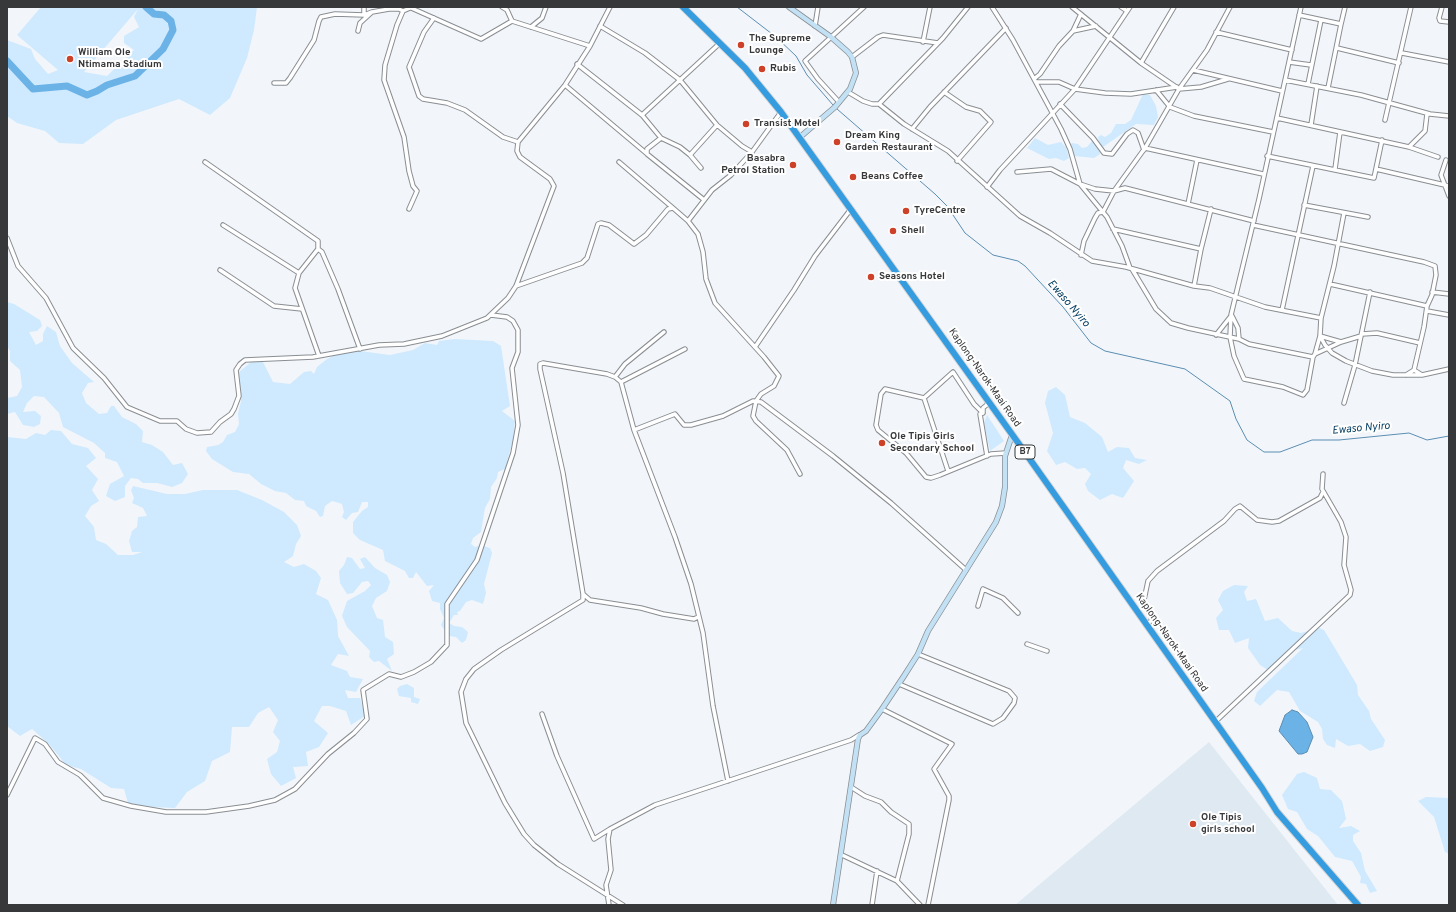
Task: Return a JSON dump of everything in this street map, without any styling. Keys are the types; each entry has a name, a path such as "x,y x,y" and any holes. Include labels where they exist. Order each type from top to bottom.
{"highway":[{"name":"Kaplong-Narok-Maai Road","path":"683,7 746,68 781,112 1012,435 1278,812 1355,904"}],"main road":[{"path":"788,7 831,37 852,57 856,73 848,92 840,102 799,138"},
{"path":"833,905 860,735 866,731 899,684 918,654 928,632 966,570 988,538 1001,511 1005,487 1004,470 1006,453 1012,435"}],"street":[{"path":"364,7 364,15"},
{"path":"409,210 418,191 413,186 409,171 404,137 384,80 385,65 393,35 403,11 409,7 481,39 512,21 590,46"},
{"path":"502,7 508,10 512,21"},
{"path":"531,27 542,18 546,7"},
{"path":"7,238 18,266 46,298 64,335 79,356 104,378 127,407 153,419 177,421 186,429 197,433 211,432 220,422 232,414 239,396 236,370 242,362 250,359 291,359 319,356 379,345 404,344 450,334 492,314 508,298 516,286 554,186 549,178 520,157 517,151 518,142 565,85 577,64 590,46 610,7"},
{"path":"815,26 818,7"},
{"path":"840,102 818,79 805,61 864,7"},
{"path":"923,42 930,7"},
{"path":"879,104 938,43 968,7"},
{"path":"992,7 1006,28 1053,112 1070,149 1080,184 1108,217 1131,268 1145,292 1163,317 1176,325 1239,339 1249,344 1314,356 1341,342 1362,335 1377,333 1420,343"},
{"path":"1073,7 1109,39 1178,88"},
{"path":"1121,7 1128,11"},
{"path":"987,187 1075,89 1130,7"},
{"path":"1141,63 1174,7"},
{"path":"1081,255 1092,224 1098,214 1103,212 1114,190 1144,149 1170,107 1178,88 1207,50 1230,7"},
{"path":"1301,7 1232,315 1230,337 1234,356 1244,379 1283,387 1303,395 1307,390 1320,336 1321,318 1330,284 1344,213"},
{"path":"1328,88 1345,7"},
{"path":"1385,120 1402,53 1411,7"},
{"path":"1442,7 1439,18 1440,21 1449,22"},
{"path":"274,83 286,83 290,78 314,40 319,21 322,17 335,14 364,15 372,12 397,8 403,11"},
{"path":"358,31 360,23 372,12"},
{"path":"1035,80 1059,46 1073,30 1081,14"},
{"path":"1299,16 1341,24"},
{"path":"434,18 424,32 410,66 419,96 423,99 447,103 465,110 503,137 518,142"},
{"path":"1308,84 1321,20"},
{"path":"600,26 645,53 680,80 717,125 742,146 752,152"},
{"path":"1073,30 1096,26"},
{"path":"912,129 944,92 1006,28"},
{"path":"1216,32 1292,50"},
{"path":"852,57 880,36 891,35 923,42 938,43"},
{"path":"642,115 720,43"},
{"path":"1337,48 1399,63"},
{"path":"1402,53 1449,62"},
{"path":"1289,62 1311,66"},
{"path":"577,64 642,115 661,138 674,143 690,155 701,168"},
{"path":"1193,70 1282,91"},
{"path":"1035,80 1059,82 1075,89 1111,94 1131,94 1156,90 1202,87 1228,79"},
{"path":"1285,80 1328,88 1427,114 1449,116"},
{"path":"565,85 646,153 704,199"},
{"path":"1311,125 1317,86"},
{"path":"1156,90 1170,107 1194,116 1273,132"},
{"path":"848,92 863,101 879,104 912,129 936,142 1020,216 1050,233 1092,261 1131,268 1194,286 1210,288 1237,296 1254,304 1321,318"},
{"path":"944,92 966,107 980,111 990,122 957,161"},
{"path":"1060,104 1093,138 1104,153 1112,154 1126,134 1133,130 1138,132 1144,149"},
{"path":"688,221 716,185 741,165 781,112"},
{"path":"1409,147 1425,131 1427,114"},
{"path":"1277,118 1382,140 1438,157"},
{"path":"690,155 717,125"},
{"path":"1335,169 1340,132"},
{"path":"646,153 651,145 661,138"},
{"path":"1267,156 1374,178 1382,140"},
{"path":"1144,149 1263,174"},
{"path":"1188,204 1197,160"},
{"path":"1446,160 1441,175 1449,196"},
{"path":"205,162 318,241 318,249 299,273 294,288 319,356"},
{"path":"619,162 688,221 698,234 703,252 706,279 715,303 779,376 774,386 761,394 756,401 754,418 787,450 800,474"},
{"path":"1282,310 1297,234 1313,166"},
{"path":"1017,172 1034,172 1051,169 1080,184 1095,189 1114,190 1125,188 1211,209 1253,223 1338,244 1424,262 1435,266 1436,275 1427,306 1414,370 1406,375"},
{"path":"1376,169 1449,186"},
{"path":"1304,205 1368,217"},
{"path":"516,286 582,263 587,258 598,224 600,223 609,225 634,244 646,234 668,209 673,208"},
{"path":"755,347 794,290 814,256 851,209"},
{"path":"1194,286 1211,209"},
{"path":"223,225 299,273"},
{"path":"1113,229 1201,249"},
{"path":"318,249 322,252 338,289 360,348"},
{"path":"220,270 274,306 302,308"},
{"path":"1330,284 1427,306"},
{"path":"1344,403 1355,365 1370,292"},
{"path":"1432,292 1449,294"},
{"path":"1427,310 1449,315"},
{"path":"7,795 35,738 45,744 58,762 80,775 103,798 131,806 166,812 206,812 249,806 275,800 295,789 328,754 354,733 367,719 363,690 389,674 401,677 414,672 431,662 447,645 447,604 477,560 513,453 518,424 512,368 518,352 518,330 513,321 507,317 492,314"},
{"path":"1216,335 1232,315"},
{"path":"1232,315 1238,328 1239,339"},
{"path":"615,377 625,364 664,332"},
{"path":"1320,336 1341,342"},
{"path":"1320,336 1327,349 1332,353 1355,365 1372,371 1393,375 1422,375 1449,369"},
{"path":"621,382 685,349"},
{"path":"623,905 558,864 534,845 524,834 505,803 466,723 461,692 466,679 474,669 501,650 583,600 563,473 552,429 540,365 544,363 607,374 615,377 621,382 634,430 675,537 691,584 703,633 713,706 728,781"},
{"path":"1414,370 1422,375"},
{"path":"924,398 953,372 974,404 983,413"},
{"path":"924,398 885,389 881,394 877,428 906,453 926,477 931,478 991,454 1006,453"},
{"path":"924,398 948,471"},
{"path":"634,430 675,414 684,425 691,425 723,416 750,402 761,402 833,456 891,503 966,570"},
{"path":"987,456 980,414 983,413 983,408 989,403"},
{"path":"1215,722 1350,595 1351,590 1344,565 1346,537 1341,522 1323,492 1321,486 1323,474"},
{"path":"1146,625 1152,621 1152,617 1145,607 1144,600 1148,581 1157,572 1224,521 1235,509 1240,506 1257,520 1272,522 1279,521 1320,498 1323,492"},
{"path":"978,606 983,588 1003,598 1018,613"},
{"path":"583,594 590,600 641,608 663,614 694,619 698,617"},
{"path":"1027,644 1047,650"},
{"path":"899,684 993,724 1003,718 1014,703 1015,698 1009,691 918,654"},
{"path":"882,710 952,744 934,769 949,796 949,800 928,905"},
{"path":"542,714 557,756 594,839 610,828 655,805 851,740 860,735"},
{"path":"851,787 865,796 881,802 909,824 909,834 897,881"},
{"path":"609,905 606,885 611,870 608,839 610,828"},
{"path":"842,855 897,881 920,905"},
{"path":"872,905 877,871"}],"shaded area":[{"path":"41,7 257,7 254,30 247,58 230,98 210,115 179,99 116,120 83,144 59,143 45,131 17,123 7,116 7,40 31,49 35,59 48,74 58,70 17,35","holes":["138,9 134,17 139,27 124,36 124,43 134,50 107,76 84,72"]},
{"path":"1143,94 1150,95 1156,106 1158,117 1154,125 1136,124 1103,147 1099,142 1098,137 1101,135 1105,137 1111,133 1116,124 1125,124 1131,120"},
{"path":"1035,138 1048,145 1061,142 1066,147 1069,158 1064,161 1056,158 1049,159 1027,148"},
{"path":"1092,141 1094,141 1100,148 1100,154 1094,158 1074,156 1070,146 1072,143 1078,144 1082,148 1087,147"},
{"path":"7,302 14,304 40,320 42,326 37,331 29,332 36,345 43,341 43,334 47,326 56,332 60,346 72,363 94,382 88,383 82,393 86,403 99,414 107,413 111,406 114,406 122,417 136,424 143,431 142,442 152,445 163,452 173,465 182,463 188,474 182,483 172,487 157,483 143,483 138,479 131,478 125,486 125,497 115,501 106,496 110,484 124,476 117,462 105,458 105,453 94,443 63,427 59,413 44,397 34,396 27,403 23,412 35,411 41,416 40,424 34,427 23,425 15,412 7,414 7,398 17,396 22,387 20,370 10,361 10,351 7,346"},
{"path":"455,339 493,341 501,346 510,406 502,411 515,421 513,440 505,469 498,472 497,478 491,487 490,499 485,508 481,532 473,538 471,544 475,547 481,545 490,548 492,553 484,584 486,593 483,604 472,600 466,602 460,611 457,612 458,615 454,615 449,623 454,626 462,627 468,632 466,640 462,643 456,637 449,636 441,625 444,618 440,609 440,603 432,601 429,591 434,585 427,586 416,572 413,578 409,578 405,571 385,561 383,550 360,540 353,533 353,522 362,511 368,507 368,502 362,502 358,512 352,513 346,520 342,517 344,512 342,504 332,501 325,506 323,516 320,517 316,511 306,506 304,501 295,500 286,493 275,491 261,484 249,474 233,472 212,459 206,451 207,447 218,445 223,442 227,435 235,432 239,424 238,414 241,401 238,376 239,372 251,362 262,360 273,382 290,384 304,372 311,371 314,374 317,367 335,355 360,351 390,355 413,350 425,343 437,345 439,341"},
{"path":"1056,387 1065,395 1070,417 1085,423 1102,437 1108,452 1117,447 1129,448 1135,458 1147,460 1139,464 1126,460 1123,468 1134,481 1123,498 1112,494 1100,500 1088,491 1085,484 1091,474 1085,468 1077,469 1065,462 1056,465 1047,451 1053,433 1045,403 1048,391"},
{"path":"987,415 1004,441 990,451 984,423"},
{"path":"51,430 61,431 72,444 88,448 96,458 86,466 98,479 92,490 99,501 91,506 85,516 94,527 96,540 106,544 118,555 133,555 142,552 132,552 129,541 132,531 137,527 138,517 147,516 143,508 132,503 134,498 131,490 133,486 167,494 185,494 203,490 237,490 262,500 284,512 297,525 301,536 296,544 293,556 284,562 294,567 304,564 316,571 321,578 316,594 328,600 337,620 338,636 349,656 338,654 331,665 347,671 350,677 363,679 356,692 345,690 348,698 360,698 365,716 351,725 346,711 330,706 322,706 314,721 328,733 319,747 306,752 308,766 293,767 296,778 281,786 271,774 267,759 277,752 280,741 273,732 278,720 269,707 258,713 249,727 232,727 230,752 212,761 205,781 187,792 175,808 152,807 128,803 124,789 111,788 81,769 66,765 49,744 32,729 20,736 7,726 7,437 26,439 36,433 45,435"},
{"path":"347,557 352,558 360,569 365,568 360,559 365,557 375,568 387,575 390,582 387,591 376,598 372,606 377,618 383,620 385,637 393,642 394,654 387,659 392,671 379,661 374,662 369,657 370,651 347,627 342,616 347,601 365,591 371,585 368,581 362,582 353,593 347,594 340,583 339,571 344,565"},
{"path":"1234,585 1248,586 1244,592 1247,601 1256,599 1265,621 1278,618 1292,631 1301,633 1319,628 1324,630 1357,685 1358,695 1369,711 1371,719 1385,740 1383,747 1370,751 1360,744 1348,746 1336,739 1335,748 1327,745 1323,739 1322,729 1318,722 1300,711 1289,692 1277,690 1260,706 1254,701 1257,692 1303,648 1295,650 1271,672 1260,665 1248,648 1249,638 1235,643 1229,630 1219,630 1216,618 1223,610 1218,600 1223,591"},
{"path":"407,684 414,688 414,697 420,699 418,704 411,702 411,698 399,696 397,689 400,686"},
{"name":"Ole Tipis girls school","path":"1209,742 1338,905 1015,905"},
{"path":"1304,772 1317,778 1320,789 1331,790 1342,801 1346,819 1339,828 1351,826 1360,831 1353,835 1353,841 1361,853 1365,871 1377,891 1370,893 1366,884 1360,883 1361,877 1352,861 1335,857 1318,836 1307,829 1297,812 1288,809 1282,795 1297,774"},
{"path":"1426,797 1449,798 1449,854 1445,852 1434,817 1418,801"}],"water":[{"path":"1292,710 1298,712 1307,722 1313,737 1307,752 1302,754 1298,754 1279,731 1285,715"}],"waterway":[{"path":"7,61 33,89 67,86 87,95 107,85 135,76 163,49 173,30 171,21 164,15 154,14 146,7"},
{"name":"Ewaso Nyiro","path":"737,7 776,37 796,56 807,75 833,105"},
{"name":"Ewaso Nyiro","path":"837,109 935,194 947,206 965,233 993,255 1018,261 1025,266 1063,307 1091,343 1105,351 1185,369 1230,401 1236,419 1247,440 1264,452 1280,452 1312,440 1339,440 1409,433 1427,440 1449,436"}],"place":[{"name":"The Supreme Lounge","path":"741,45"},
{"name":"William Ole Ntimama Stadium","path":"70,59"},
{"name":"Rubis","path":"762,69"},
{"name":"Transist Motel","path":"746,124"},
{"name":"Dream King Garden Restaurant","path":"837,142"},
{"name":"Basabra Petrol Station","path":"793,165"},
{"name":"Beans Coffee","path":"853,177"},
{"name":"TyreCentre","path":"906,211"},
{"name":"Shell","path":"893,231"},
{"name":"Seasons Hotel","path":"871,277"},
{"name":"Ole Tipis Girls Secondary School","path":"882,443"},
{"name":"Ole Tipis girls school","path":"1193,824"}]}
